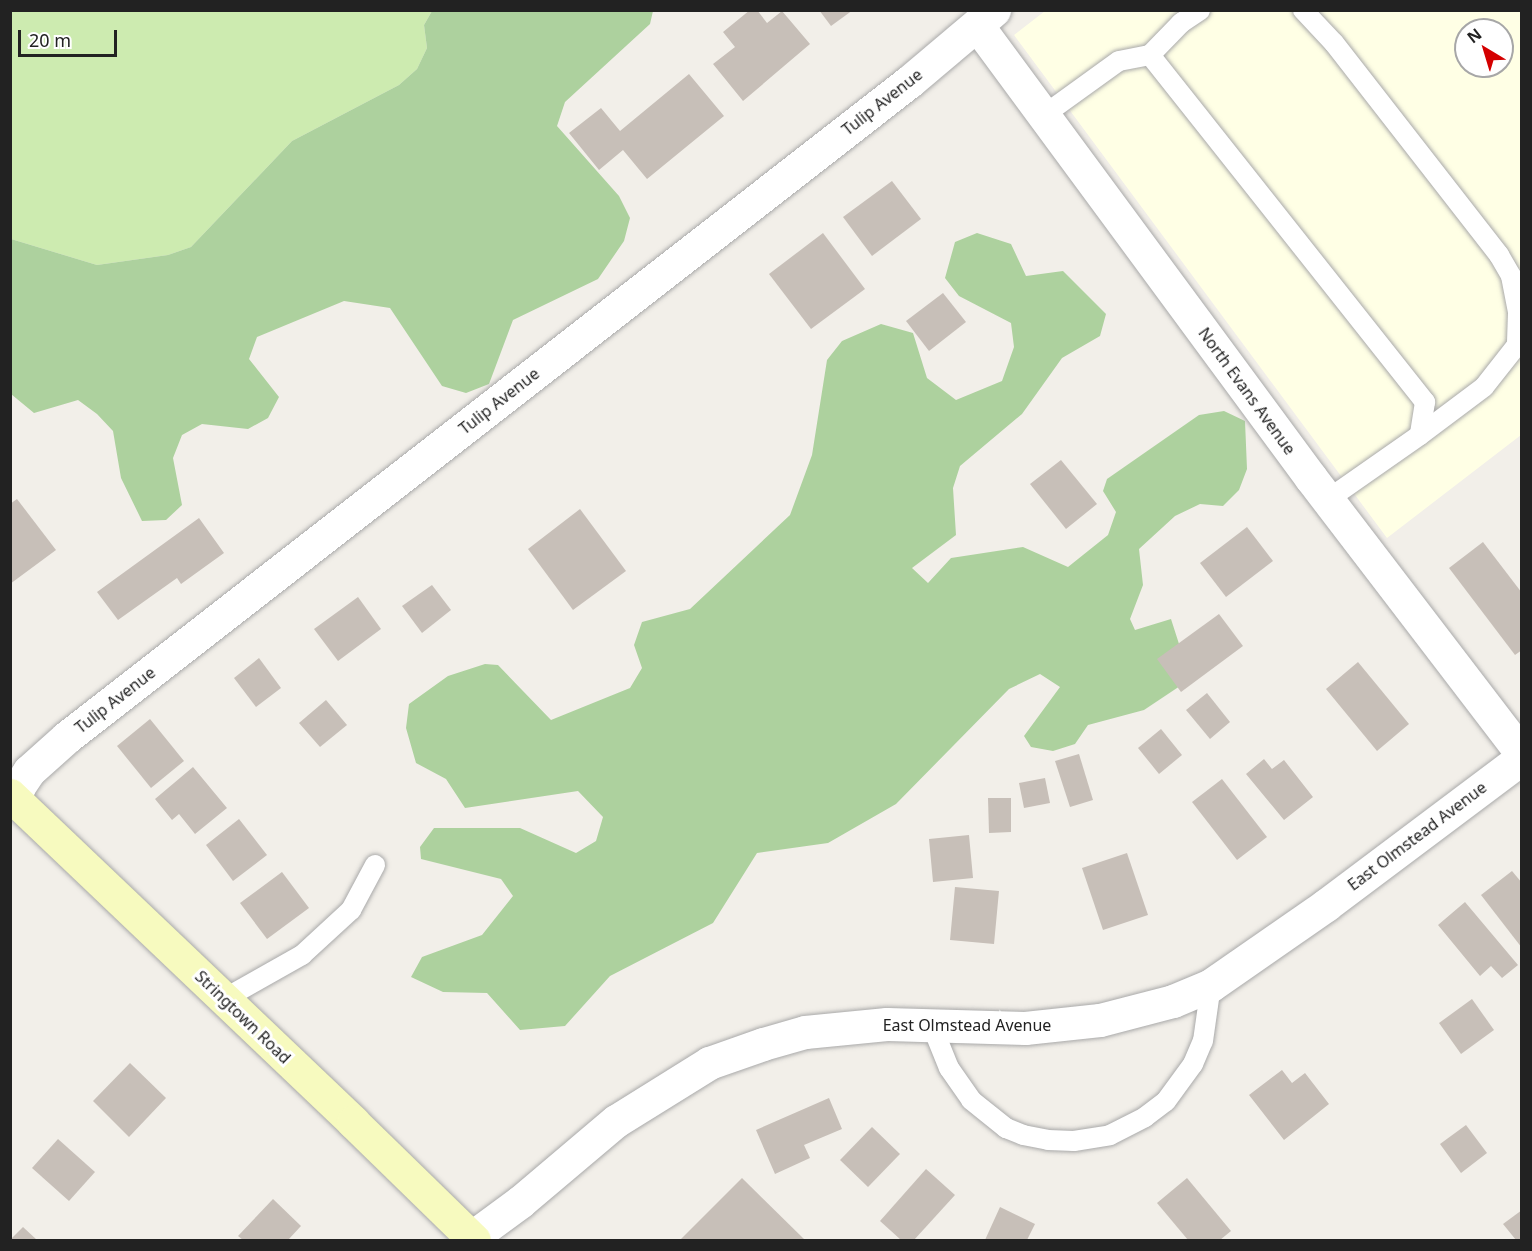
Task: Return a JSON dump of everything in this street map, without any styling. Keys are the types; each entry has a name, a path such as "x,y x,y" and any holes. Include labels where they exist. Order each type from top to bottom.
{"main road":[{"name":"Stringtown Road","path":"13,797 471,1240"}],"street":[{"name":"North Evans Avenue","path":"985,17 1044,115 1327,500 1521,756"},
{"name":"Tulip Avenue","path":"13,797 29,771 67,737 910,81 985,17"},
{"name":"East Olmstead Avenue","path":"471,1240 616,1122 709,1063 805,1032 886,1024 1025,1028 1101,1020 1173,1001 1211,986 1326,905 1521,756"}],"lane":[{"path":"1044,115 1119,61 1150,55 1181,23 1200,10"},
{"path":"1303,10 1341,52 1499,255 1511,276 1518,313 1517,345 1484,387 1327,500"},
{"path":"1150,55 1425,402 1420,435"},
{"path":"224,999 302,955 351,910 375,865"},
{"path":"932,1026 949,1068 971,1101 1006,1128 1023,1135 1048,1140 1074,1141 1110,1135 1145,1118 1166,1101 1193,1064 1203,1041 1211,986"}],"shaded area":[{"path":"1045,11 1521,11 1521,435 1387,538 1014,35"}],"green space":[{"path":"10,11 432,11 424,25 427,48 417,69 399,85 292,141 191,247 168,255 97,265 11,239"},
{"path":"432,11 653,11 650,24 565,102 557,126 619,196 630,218 624,241 598,279 513,320 489,384 466,393 442,386 390,308 344,301 257,337 249,359 279,397 268,418 248,429 202,424 182,435 173,458 182,505 166,520 142,521 121,478 113,431 97,414 78,400 34,413 11,394 11,239 97,265 168,255 191,247 292,141 399,85 417,69 427,48 424,25"},
{"path":"977,233 1011,244 1026,276 1063,271 1106,314 1100,336 1062,358 1022,414 960,466 953,488 956,535 912,568 928,583 951,558 1023,547 1068,567 1108,535 1116,512 1103,491 1107,479 1199,415 1224,411 1245,421 1247,469 1239,490 1223,506 1200,504 1175,516 1139,549 1143,585 1130,619 1135,630 1171,619 1189,675 1183,684 1144,710 1088,725 1075,744 1053,751 1031,747 1024,736 1060,687 1040,674 1009,689 896,804 828,843 757,853 713,923 610,976 565,1026 520,1030 487,993 443,992 411,977 422,957 482,935 513,896 501,879 421,859 420,847 434,828 520,828 576,853 596,841 603,817 578,791 465,808 446,779 416,763 406,728 409,704 448,676 485,664 498,665 551,720 630,688 642,668 634,645 642,622 690,609 790,515 812,455 827,360 842,341 881,324 913,333 927,378 956,400 1002,381 1014,347 1011,323 959,296 945,278 955,242"}],"building":[{"path":"750,10 757,10 767,23 782,11 810,44 743,101 713,64 735,47 723,32"},
{"path":"819,10 853,10 831,26"},
{"path":"689,74 724,116 647,179 623,150 599,170 569,133 601,108 620,131"},
{"path":"892,181 921,219 872,256 843,217"},
{"path":"823,233 865,289 811,329 769,274"},
{"path":"943,293 966,322 929,351 906,321"},
{"path":"1061,460 1097,504 1066,529 1030,484"},
{"path":"17,499 56,550 10,584 10,504"},
{"path":"580,509 626,571 573,610 528,549"},
{"path":"199,518 224,553 181,584 177,578 118,620 97,592"},
{"path":"1247,527 1273,561 1226,597 1200,563"},
{"path":"1483,542 1522,593 1522,650 1515,655 1449,568"},
{"path":"432,585 451,610 422,633 402,606"},
{"path":"358,597 381,629 338,661 314,629"},
{"path":"1219,614 1243,646 1181,692 1157,659"},
{"path":"259,658 281,688 256,707 234,678"},
{"path":"1358,662 1409,724 1377,751 1326,689"},
{"path":"1207,693 1230,722 1210,739 1186,710"},
{"path":"326,700 347,725 320,747 299,723"},
{"path":"150,719 184,761 151,788 117,746"},
{"path":"1161,729 1182,755 1159,774 1138,748"},
{"path":"1079,754 1093,800 1070,807 1055,761"},
{"path":"1264,759 1272,769 1284,760 1313,797 1284,820 1246,774"},
{"path":"193,767 227,808 195,834 179,814 172,820 155,799"},
{"path":"1045,778 1050,803 1024,808 1019,783"},
{"path":"1222,779 1267,837 1237,860 1192,802"},
{"path":"988,798 1011,798 1011,832 989,833"},
{"path":"239,819 267,855 233,881 206,845"},
{"path":"969,835 973,878 933,882 929,839"},
{"path":"1127,853 1148,915 1103,930 1082,868"},
{"path":"1512,871 1522,883 1522,948 1481,895"},
{"path":"282,872 309,908 267,939 240,903"},
{"path":"955,887 999,891 994,944 950,940"},
{"path":"1465,902 1518,965 1502,978 1491,966 1480,976 1438,925"},
{"path":"1472,999 1494,1030 1461,1054 1439,1023"},
{"path":"130,1063 166,1098 129,1137 93,1101"},
{"path":"1282,1070 1292,1083 1305,1073 1329,1104 1284,1140 1249,1095"},
{"path":"829,1098 842,1129 804,1145 810,1158 775,1174 756,1130"},
{"path":"1466,1125 1487,1153 1461,1173 1440,1144"},
{"path":"872,1127 900,1154 868,1187 840,1160"},
{"path":"58,1139 95,1172 69,1201 32,1168"},
{"path":"926,1169 955,1195 914,1240 901,1240 880,1221"},
{"path":"742,1178 805,1240 680,1240"},
{"path":"1187,1178 1231,1231 1220,1240 1188,1240 1157,1203"},
{"path":"273,1199 301,1226 288,1240 243,1240 238,1236"},
{"path":"1000,1207 1035,1224 1027,1240 985,1240"},
{"path":"1522,1210 1522,1240 1516,1240 1503,1224"},
{"path":"23,1227 37,1240 10,1240"}]}
